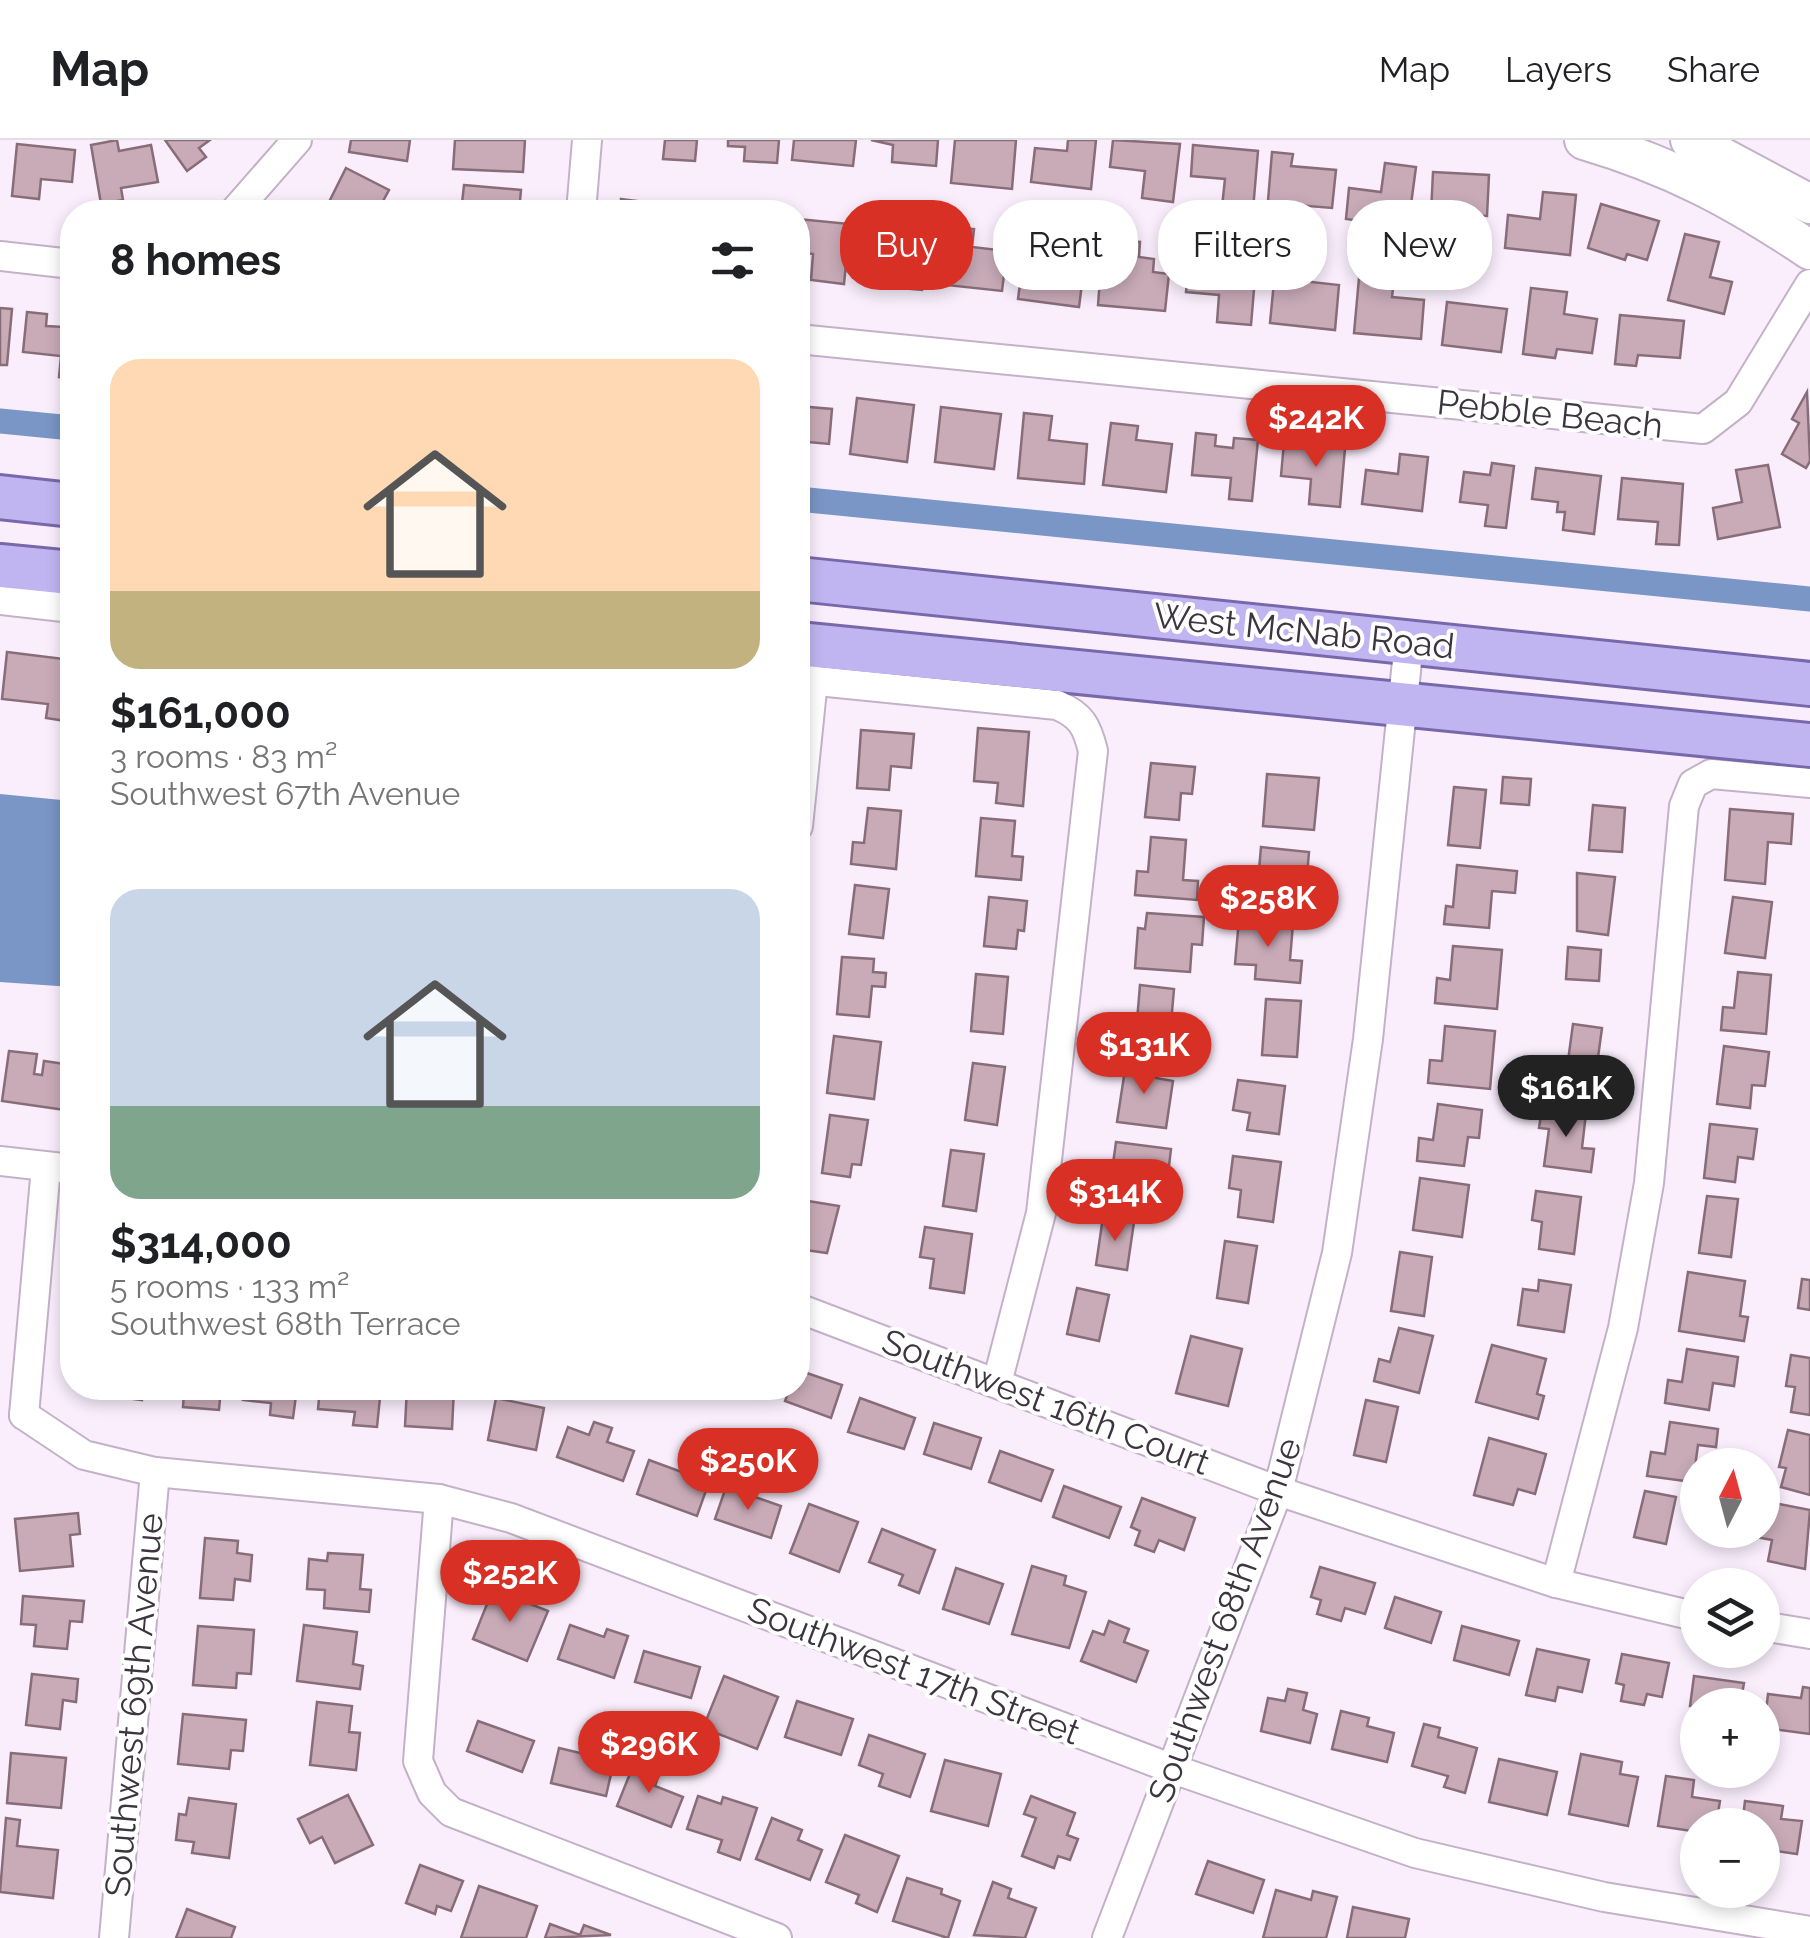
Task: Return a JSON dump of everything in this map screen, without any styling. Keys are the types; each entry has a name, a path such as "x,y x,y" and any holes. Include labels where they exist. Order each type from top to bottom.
{"main road":[{"path":"0,498 60,504"},
{"path":"0,566 60,572"},
{"name":"West McNab Road","path":"810,580 1810,684"},
{"name":"West McNab Road","path":"810,668 1400,703 1810,745"}],"street":[{"path":"245,200 298,140"},
{"path":"582,200 587,140"},
{"path":"1584,140 1640,157 1728,196 1810,250"},
{"path":"1690,140 1810,204"},
{"path":"0,256 60,263"},
{"name":"Pebble Beach","path":"810,340 1703,429 1738,402 1810,284"},
{"path":"0,600 60,607"},
{"name":"Southwest 68th Avenue","path":"1106,1938 1278,1491 1337,1253 1368,1038 1409,642"},
{"path":"810,669 1058,704 1083,720 1093,751 1041,1212 997,1383"},
{"path":"1556,1583 1622,1328 1649,1182 1684,806 1693,784 1711,774 1810,784"},
{"path":"0,1161 59,1168 12,1418"},
{"name":"Southwest 16th Court","path":"810,1313 1278,1491 1556,1583 1680,1612"},
{"name":"Southwest 17th Street","path":"12,1418 84,1455 155,1472 439,1500 511,1518 1172,1770 1415,1852 1604,1897 1810,1931"},
{"name":"Southwest 69th Avenue","path":"114,1938 155,1472"},
{"path":"439,1500 418,1761 432,1793 451,1812 777,1938"},
{"path":"1780,1629 1810,1634"}],"water":[{"path":"0,794 60,800 60,986 0,982"}],"building":[{"path":"117,140 119,151 151,145 158,182 121,188 123,200 100,200 91,145"},
{"path":"165,140 210,140 199,148 206,157 187,171"},
{"path":"351,140 410,140 407,161 349,152"},
{"path":"455,140 525,140 523,172 453,169"},
{"path":"665,140 697,140 695,161 663,159"},
{"path":"728,140 779,140 777,163 744,161 745,147 728,146"},
{"path":"794,140 856,140 853,166 792,160"},
{"path":"871,140 938,140 936,166 892,162 893,145"},
{"path":"955,140 1016,140 1012,189 951,183"},
{"path":"1068,140 1096,140 1091,189 1031,182 1035,148 1067,151"},
{"path":"1113,140 1180,144 1173,200 1142,198 1145,171 1110,167"},
{"path":"17,144 75,150 72,182 41,179 39,199 12,196"},
{"path":"1193,145 1258,151 1254,200 1223,200 1225,179 1191,176"},
{"path":"1272,152 1293,154 1291,166 1336,170 1332,208 1327,208 1327,200 1268,200"},
{"path":"1385,163 1416,167 1412,200 1348,200 1349,188 1381,192"},
{"path":"346,168 389,190 384,200 330,200"},
{"path":"1433,172 1489,175 1488,200 1432,200"},
{"path":"464,185 521,190 520,200 462,200"},
{"path":"1543,192 1576,195 1570,255 1505,248 1508,215 1540,219"},
{"path":"1601,204 1659,221 1647,260 1627,254 1625,260 1588,248"},
{"path":"810,220 840,223 840,284 811,280"},
{"path":"1685,234 1719,242 1710,277 1732,282 1724,314 1668,300"},
{"path":"1138,242 1140,242 1139,257 1154,259 1158,290 1167,290 1165,311 1098,305 1099,290 1138,290"},
{"path":"973,247 993,249 993,290 1002,291 973,288"},
{"path":"1327,284 1339,285 1335,330 1270,323 1273,290 1327,290"},
{"path":"1531,288 1567,292 1564,314 1597,319 1592,353 1557,349 1555,358 1523,354"},
{"path":"1019,290 1081,290 1079,307 1018,299"},
{"path":"1254,290 1251,325 1217,322 1219,295 1186,292"},
{"path":"1358,290 1393,290 1392,297 1424,300 1421,339 1354,333"},
{"path":"1447,302 1507,309 1501,352 1442,345"},
{"path":"0,308 12,309 7,365 0,365"},
{"path":"27,312 47,314 46,326 60,327 60,356 23,352"},
{"path":"1620,315 1684,321 1680,358 1638,355 1636,366 1615,364"},
{"path":"1807,392 1810,461 1806,468 1782,454 1799,423 1792,419"},
{"path":"857,398 914,405 907,462 850,454"},
{"path":"810,407 832,409 829,444 810,442"},
{"path":"941,407 1001,414 994,469 935,462"},
{"path":"1024,413 1052,416 1049,440 1087,444 1084,484 1018,478"},
{"path":"1111,423 1138,426 1136,440 1172,444 1166,492 1103,485"},
{"path":"1196,433 1216,435 1215,446 1233,448 1234,438 1258,440 1252,501 1229,499 1231,478 1192,475"},
{"path":"1284,442 1345,448 1340,507 1309,504 1311,479 1281,476"},
{"path":"1400,454 1428,457 1422,511 1362,504 1366,470 1398,474"},
{"path":"1492,463 1514,466 1506,528 1485,526 1488,505 1460,502 1464,472 1490,475"},
{"path":"1768,465 1780,527 1718,539 1713,508 1742,502 1736,470"},
{"path":"1536,468 1601,476 1594,534 1563,530 1565,512 1557,512 1558,502 1532,499"},
{"path":"1622,478 1683,484 1679,545 1656,544 1658,522 1618,519"},
{"path":"7,652 60,659 60,720 46,718 48,704 2,699"},
{"path":"978,728 1029,732 1023,806 996,803 998,783 974,781"},
{"path":"861,730 914,734 911,768 891,766 889,790 857,788"},
{"path":"1151,763 1195,767 1192,794 1181,793 1179,820 1145,817"},
{"path":"1267,774 1319,778 1314,830 1263,826"},
{"path":"1503,777 1531,779 1529,805 1501,803"},
{"path":"1454,787 1486,790 1480,848 1448,845"},
{"path":"1593,805 1625,808 1622,852 1589,850"},
{"path":"868,808 901,811 896,869 851,864 853,842 864,843"},
{"path":"1730,809 1793,814 1791,844 1768,842 1765,884 1725,880"},
{"path":"981,818 1015,821 1012,856 1023,857 1021,880 976,876"},
{"path":"1151,837 1186,840 1183,880 1198,881 1197,900 1135,895 1137,871 1148,872"},
{"path":"1261,847 1309,852 1304,910 1256,905"},
{"path":"1457,865 1517,871 1515,893 1492,891 1489,928 1444,924 1446,906 1453,907"},
{"path":"1577,873 1615,877 1608,935 1577,931"},
{"path":"855,885 889,889 883,938 849,934"},
{"path":"989,897 1027,901 1024,931 1018,930 1016,949 984,946"},
{"path":"1733,897 1772,902 1765,958 1725,953"},
{"path":"1147,913 1204,917 1202,945 1192,944 1190,972 1135,968 1138,928 1145,929"},
{"path":"1239,919 1293,924 1290,960 1302,961 1300,983 1255,979 1256,965 1235,964"},
{"path":"1453,946 1502,950 1497,1009 1435,1003 1437,978 1450,980"},
{"path":"1568,947 1601,950 1599,981 1566,979"},
{"path":"842,957 874,959 873,972 886,973 885,987 872,986 869,1017 837,1014"},
{"path":"1738,972 1771,975 1766,1034 1721,1030 1723,1007 1734,1008"},
{"path":"976,974 1008,977 1003,1034 971,1031"},
{"path":"1140,985 1174,989 1169,1046 1124,1042 1126,1020 1137,1021"},
{"path":"1266,999 1301,1001 1297,1057 1262,1055"},
{"path":"1573,1024 1602,1028 1594,1087 1565,1083"},
{"path":"1445,1026 1495,1031 1490,1089 1428,1083 1430,1060 1442,1061"},
{"path":"834,1036 881,1042 874,1099 827,1093"},
{"path":"1724,1046 1769,1052 1765,1086 1752,1085 1750,1108 1717,1104"},
{"path":"9,1051 37,1054 34,1074 42,1075 44,1061 60,1063 60,1109 2,1101"},
{"path":"973,1063 1005,1067 997,1125 965,1120"},
{"path":"1126,1063 1157,1068 1156,1078 1173,1081 1166,1128 1117,1122"},
{"path":"1238,1080 1285,1086 1279,1134 1247,1130 1250,1113 1233,1110"},
{"path":"1438,1104 1482,1110 1479,1138 1468,1137 1464,1166 1417,1161 1419,1138 1433,1140"},
{"path":"1542,1108 1586,1113 1582,1148 1594,1149 1591,1172 1544,1166 1549,1129 1539,1128"},
{"path":"830,1115 868,1120 861,1165 852,1164 850,1177 822,1173"},
{"path":"1710,1124 1757,1129 1753,1159 1738,1157 1735,1182 1704,1178"},
{"path":"1116,1142 1171,1149 1164,1207 1108,1200"},
{"path":"951,1150 984,1154 976,1211 943,1206"},
{"path":"1233,1156 1281,1162 1273,1222 1238,1217 1241,1190 1229,1188"},
{"path":"1420,1178 1469,1185 1462,1237 1413,1230"},
{"path":"1536,1191 1581,1197 1574,1254 1539,1249 1542,1222 1532,1220"},
{"path":"1707,1196 1738,1199 1731,1257 1699,1253"},
{"path":"810,1201 839,1206 827,1253 810,1251"},
{"path":"1103,1217 1134,1222 1127,1270 1096,1265"},
{"path":"925,1227 972,1234 964,1293 930,1288 934,1259 920,1257"},
{"path":"1225,1241 1257,1246 1248,1303 1217,1298"},
{"path":"1400,1252 1432,1257 1424,1316 1391,1311"},
{"path":"1688,1272 1745,1281 1740,1316 1748,1317 1744,1341 1679,1331"},
{"path":"1802,1279 1810,1280 1810,1310 1798,1308"},
{"path":"1539,1280 1571,1285 1564,1332 1518,1325 1523,1289 1538,1291"},
{"path":"1077,1288 1109,1295 1099,1341 1067,1334"},
{"path":"1399,1328 1433,1336 1419,1393 1374,1381 1379,1359 1390,1362"},
{"path":"1191,1336 1242,1349 1228,1406 1176,1393"},
{"path":"1492,1345 1546,1359 1537,1394 1544,1396 1538,1419 1476,1402"},
{"path":"1687,1349 1738,1357 1734,1386 1713,1383 1709,1410 1665,1403 1668,1380 1682,1382"},
{"path":"1791,1355 1810,1358 1810,1415 1791,1412 1795,1387 1786,1386"},
{"path":"810,1374 842,1385 831,1418 785,1401 810,1400"},
{"path":"860,1398 915,1418 904,1449 848,1432"},
{"path":"184,1400 220,1400 219,1410 183,1407"},
{"path":"243,1400 295,1400 293,1418 270,1415 271,1403"},
{"path":"319,1400 380,1400 377,1427 353,1425 355,1412 318,1409"},
{"path":"406,1400 453,1400 452,1429 405,1426"},
{"path":"496,1400 544,1408 536,1450 488,1440"},
{"path":"1366,1400 1398,1407 1386,1462 1354,1455"},
{"path":"594,1422 612,1428 607,1442 634,1451 623,1481 557,1457 568,1427 589,1435"},
{"path":"1670,1422 1718,1429 1716,1447 1680,1448 1680,1480 1647,1476 1651,1452 1665,1454"},
{"path":"934,1423 981,1438 971,1469 924,1454"},
{"path":"1788,1430 1810,1435 1810,1495 1781,1487 1786,1468 1780,1467"},
{"path":"1489,1438 1546,1454 1535,1494 1518,1489 1513,1505 1474,1495"},
{"path":"1000,1451 1053,1470 1041,1501 989,1482"},
{"path":"649,1460 709,1482 697,1516 637,1494"},
{"path":"1064,1486 1121,1507 1109,1538 1053,1517"},
{"path":"726,1487 781,1506 771,1538 715,1519"},
{"path":"1645,1491 1676,1497 1666,1544 1634,1537"},
{"path":"1142,1498 1195,1518 1184,1550 1159,1540 1154,1552 1135,1545 1140,1531 1131,1527"},
{"path":"809,1504 858,1522 839,1572 790,1553"},
{"path":"1780,1504 1810,1510 1805,1569 1768,1561 1770,1548 1780,1548"},
{"path":"78,1513 80,1534 70,1535 73,1566 20,1571 15,1519"},
{"path":"882,1529 935,1550 919,1593 899,1585 903,1575 869,1562"},
{"path":"205,1538 238,1541 237,1553 252,1555 250,1581 235,1579 233,1600 200,1598"},
{"path":"328,1553 363,1555 360,1589 371,1590 369,1612 324,1608 325,1590 307,1589 309,1559 327,1561"},
{"path":"1032,1566 1066,1576 1064,1585 1086,1592 1069,1648 1012,1634"},
{"path":"1320,1567 1375,1583 1365,1614 1345,1608 1341,1621 1317,1614 1321,1600 1311,1597"},
{"path":"956,1568 1003,1584 989,1624 943,1609"},
{"path":"493,1589 548,1611 527,1661 473,1639"},
{"path":"23,1596 84,1601 82,1622 70,1621 67,1649 34,1646 36,1625 21,1624"},
{"path":"1395,1597 1441,1612 1431,1643 1385,1628"},
{"path":"1109,1621 1129,1629 1124,1642 1148,1651 1136,1682 1081,1661 1093,1631 1104,1635"},
{"path":"304,1625 357,1632 353,1664 363,1666 360,1689 297,1681"},
{"path":"570,1625 604,1637 607,1629 628,1636 614,1678 558,1659"},
{"path":"198,1626 254,1630 251,1674 237,1673 236,1688 193,1685"},
{"path":"1462,1626 1519,1641 1509,1675 1454,1660"},
{"path":"1537,1649 1589,1660 1582,1692 1558,1687 1555,1701 1526,1695"},
{"path":"644,1651 700,1667 691,1698 635,1682"},
{"path":"1622,1654 1669,1663 1662,1697 1647,1694 1644,1705 1621,1701 1624,1685 1616,1683"},
{"path":"32,1674 78,1679 76,1702 63,1700 60,1729 26,1725"},
{"path":"724,1676 778,1697 757,1749 703,1728"},
{"path":"1694,1676 1744,1683 1743,1688 1692,1688"},
{"path":"1803,1687 1810,1688 1810,1734 1780,1730 1780,1695 1801,1698"},
{"path":"1288,1689 1307,1693 1303,1710 1317,1714 1310,1743 1261,1731 1268,1698 1285,1701"},
{"path":"797,1701 853,1719 841,1755 785,1737"},
{"path":"317,1702 352,1706 349,1732 360,1733 356,1770 310,1765"},
{"path":"1341,1711 1369,1718 1367,1726 1394,1733 1387,1762 1332,1749"},
{"path":"183,1714 246,1720 243,1751 231,1750 229,1769 178,1764"},
{"path":"478,1721 534,1741 522,1772 467,1751"},
{"path":"1424,1724 1440,1728 1438,1737 1477,1748 1465,1793 1444,1787 1448,1776 1412,1766"},
{"path":"869,1735 925,1754 910,1797 879,1786 883,1774 859,1765"},
{"path":"559,1748 614,1761 606,1796 551,1783"},
{"path":"11,1753 66,1758 61,1808 7,1803"},
{"path":"1581,1754 1622,1762 1620,1774 1638,1777 1628,1826 1569,1814"},
{"path":"1499,1759 1557,1772 1547,1815 1489,1802"},
{"path":"945,1760 1001,1774 988,1826 931,1811"},
{"path":"635,1761 660,1771 655,1786 683,1797 671,1827 617,1806"},
{"path":"1666,1776 1680,1778 1680,1788 1693,1788 1692,1797 1720,1801 1719,1808 1680,1808 1680,1829 1658,1826"},
{"path":"348,1795 373,1845 335,1863 322,1837 310,1843 298,1819"},
{"path":"698,1796 721,1804 723,1797 757,1808 740,1860 718,1852 722,1840 687,1829"},
{"path":"1031,1796 1075,1813 1067,1835 1078,1839 1070,1860 1058,1856 1054,1868 1022,1856 1036,1818 1024,1814"},
{"path":"189,1798 236,1804 229,1858 192,1853 194,1842 176,1840 179,1814 186,1815"},
{"path":"1745,1801 1783,1806 1781,1819 1802,1821 1797,1854 1780,1852 1780,1808 1744,1808"},
{"path":"6,1818 20,1820 17,1846 58,1850 53,1898 0,1892"},
{"path":"772,1818 802,1830 798,1840 822,1850 810,1880 756,1859"},
{"path":"845,1835 899,1856 877,1912 856,1903 859,1895 826,1882"},
{"path":"1208,1861 1264,1880 1253,1913 1196,1894"},
{"path":"420,1865 463,1881 451,1911 437,1906 435,1914 406,1903"},
{"path":"907,1878 942,1889 941,1894 960,1901 948,1938 893,1921"},
{"path":"993,1882 1011,1889 1008,1898 1036,1908 1025,1938 974,1935"},
{"path":"479,1886 537,1906 526,1938 461,1938"},
{"path":"1276,1890 1311,1900 1313,1891 1337,1897 1326,1938 1263,1938"},
{"path":"1353,1907 1409,1919 1405,1938 1347,1938"},
{"path":"187,1909 235,1927 231,1938 176,1938"},
{"path":"550,1924 580,1935 584,1925 611,1935 545,1938"}],"waterway":[{"path":"0,421 60,427"},
{"path":"810,500 1810,599"}]}
